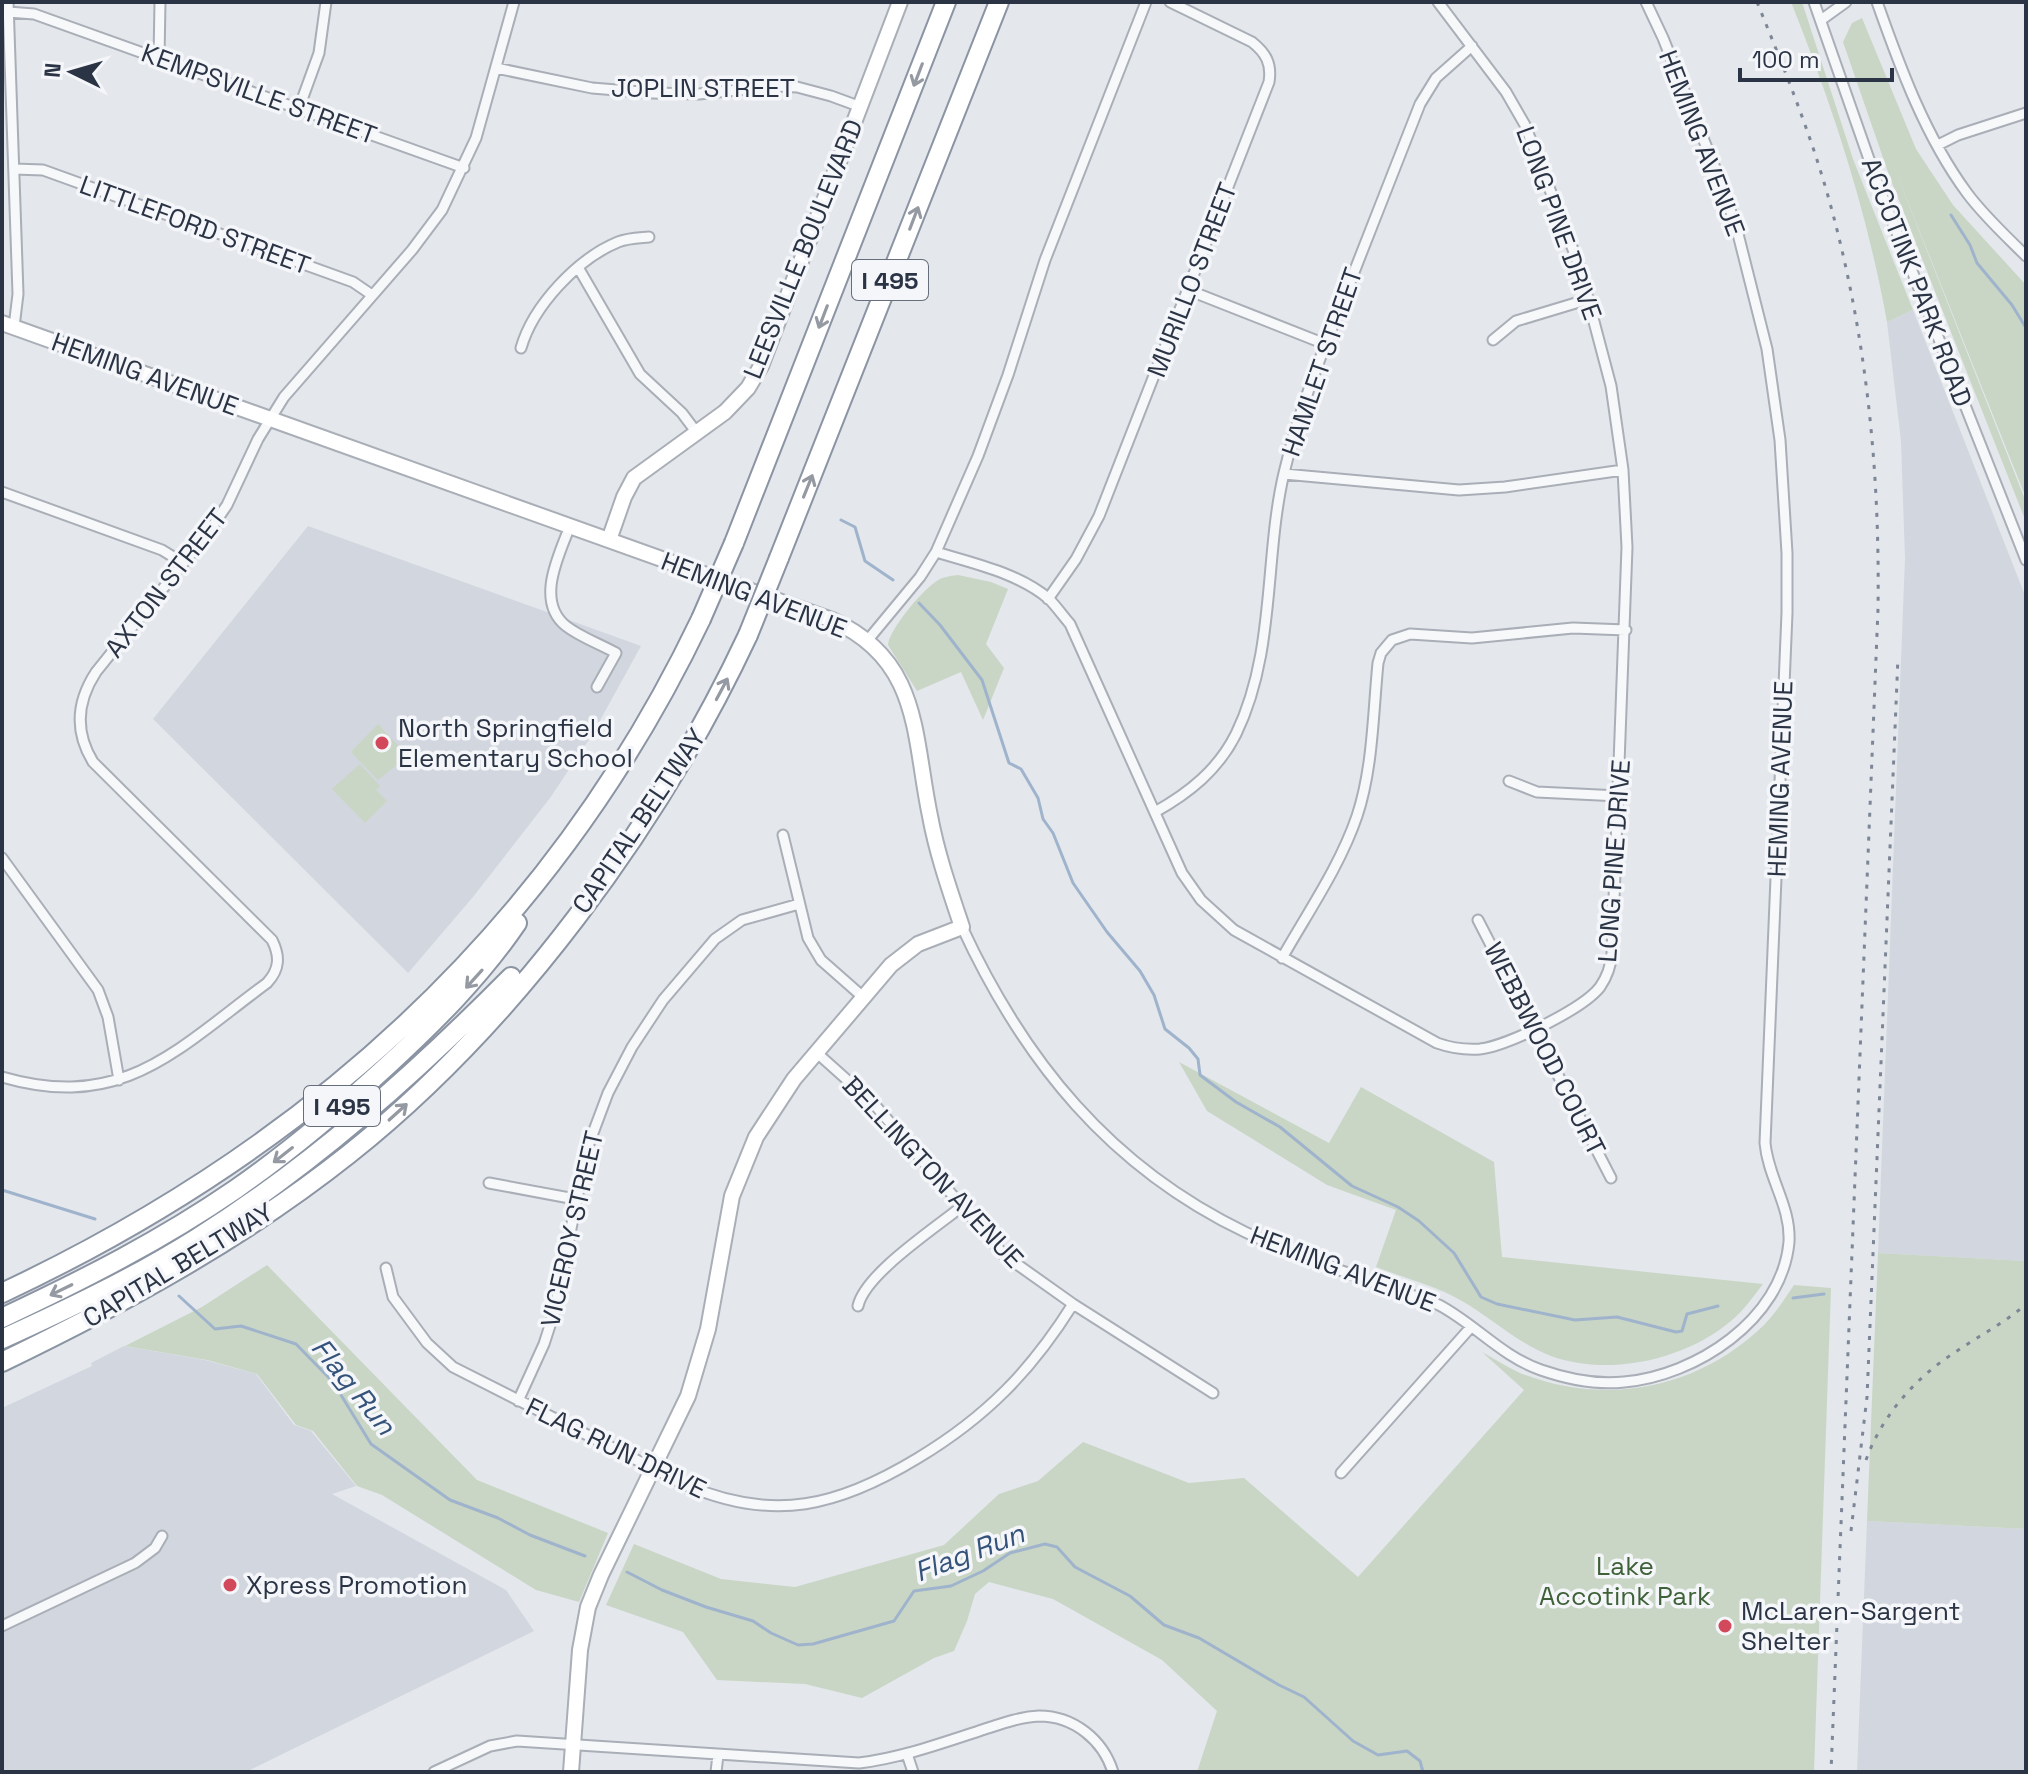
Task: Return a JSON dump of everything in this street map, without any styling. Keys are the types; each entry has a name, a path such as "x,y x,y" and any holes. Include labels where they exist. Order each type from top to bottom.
{"highway":[{"name":"CAPITAL BELTWAY","path":"2,1293 95,1248 190,1193 256,1149 338,1086 392,1039 492,937 544,874 598,800 658,703 701,619 734,543 946,2"},
{"name":"CAPITAL BELTWAY","path":"2,1362 171,1276 262,1217 349,1154 418,1093 485,1025 547,953 607,874 679,767 748,635 999,2"},
{"name":"I 495","path":"2,1318 121,1259 223,1198 284,1154 361,1090 427,1028 490,961 598,800"},
{"name":"I 495","path":"2,1339 104,1290 195,1239 303,1165 351,1127 476,1013 607,874"}],"street":[{"path":"159,58 160,2"},
{"path":"299,108 319,53 326,2"},
{"name":"AXTON STREET","path":"2,1077 38,1086 70,1089 119,1080 153,1066 267,983 278,963 272,940 101,772 88,753 80,730 80,709 91,680 227,505 258,439 290,389 432,225 464,168 476,138 514,2"},
{"name":"LEESVILLE BOULEVARD","path":"609,540 634,478 725,412 740,398 761,366 900,2"},
{"path":"867,641 920,577 936,552 995,415 1045,260 1146,2"},
{"name":"MURILLO STREET","path":"1048,599 1076,559 1099,516 1271,73 1267,57 1252,42 1170,2"},
{"name":"LONG PINE DRIVE","path":"936,552 1007,576 1048,599 1077,637 1182,873 1201,900 1234,930 1447,1047 1491,1047 1587,1000 1600,987 1608,972 1612,953 1626,630 1627,547 1623,470 1611,386 1568,232 1525,125 1506,92 1438,2"},
{"name":"HEMING AVENUE","path":"8,325 832,620 867,641 894,673 910,703 934,835 962,927 995,994 1036,1058 1082,1113 1141,1168 1192,1203 1246,1232 1439,1305 1511,1356 1553,1374 1589,1381 1656,1377 1700,1359 1742,1328 1775,1286 1788,1245 1787,1213 1770,1169 1765,1143 1787,553 1780,440 1767,349 1737,230 1646,2"},
{"name":"ACCOTINK PARK ROAD","path":"1814,2 1877,182 2026,560"},
{"path":"1821,20 1846,2"},
{"path":"1877,2 1912,93 1938,145 1966,191 2026,256"},
{"path":"8,7 18,294 8,325"},
{"name":"KEMPSVILLE STREET","path":"8,7 464,168"},
{"name":"HAMLET STREET","path":"1155,812 1181,797 1208,773 1227,749 1242,719 1263,642 1284,474 1299,416 1420,104 1436,78 1472,46"},
{"name":"JOPLIN STREET","path":"496,68 592,88 653,93 699,94 776,86 797,87 861,107"},
{"path":"1938,145 1958,135 2026,113"},
{"name":"LITTLEFORD STREET","path":"14,169 43,170 353,282 372,295"},
{"path":"521,348 535,314 579,269 600,251 621,241 649,237"},
{"path":"579,269 640,374 682,413 697,433"},
{"path":"1188,290 1325,344"},
{"path":"1493,340 1516,321 1589,299"},
{"path":"1284,474 1459,490 1505,487 1623,470"},
{"path":"2,492 162,550 183,563"},
{"path":"570,526 552,573 551,599 564,625 616,653 597,687"},
{"path":"1282,958 1344,848 1357,815 1366,779 1378,663 1381,653 1392,640 1410,634 1472,638 1551,629 1626,630"},
{"path":"1509,781 1537,792 1619,796"},
{"path":"783,835 808,938 815,953 863,997"},
{"path":"2,858 98,990 106,1008 119,1080"},
{"name":"VICEROY STREET","path":"518,1401 544,1344 554,1313 587,1149 608,1093 632,1047 663,1000 705,949 727,930 758,914 799,904"},
{"name":"WEBBWOOD COURT","path":"1478,920 1611,1178"},
{"path":"571,1772 580,1650 588,1607 678,1420 699,1362 712,1308 726,1222 742,1168 771,1111 863,997 907,952 962,927"},
{"name":"BELLINGTON AVENUE","path":"817,1053 874,1104 1004,1255 1073,1304 1213,1393"},
{"path":"489,1183 575,1199"},
{"path":"858,1306 860,1295 875,1277 961,1207"},
{"name":"FLAG RUN DRIVE","path":"386,1268 393,1297 436,1353 467,1376 713,1495 767,1506 814,1503 861,1489 942,1444 980,1415 1033,1362 1073,1304"},
{"path":"1341,1473 1471,1327"},
{"path":"2,1626 135,1563 155,1548 162,1536"},
{"path":"434,1772 480,1750 517,1741 843,1764 907,1754 1018,1719 1048,1717 1072,1724 1092,1737 1107,1757 1113,1772"},
{"path":"907,1754 913,1772"},
{"path":"716,1772 718,1755"}],"shaded area":[{"path":"1913,310 2026,598 2026,1261 1878,1253 1905,558 1901,441 1887,322"},
{"name":"North Springfield Elementary School","path":"308,526 641,646 592,735 550,798 473,897 408,973 153,719"},
{"path":"124,1346 205,1360 256,1374 294,1425 311,1431 356,1486 332,1494 506,1590 534,1631 246,1772 2,1772 2,1408 92,1366 91,1363"},
{"path":"1867,1521 2026,1529 2026,1772 1857,1772"}],"green space":[{"path":"1791,2 1802,2 1853,159 1913,310 1887,322 1847,160"},
{"path":"1862,18 1916,149 1953,205 2026,285 2026,498 1892,162 2026,502 2026,522 1889,175 1843,42 1852,23"},
{"path":"958,575 1008,589 986,644 1004,668 983,720 961,672 917,691 888,645 900,621 921,594 939,579"},
{"path":"378,724 408,756 378,780 351,752"},
{"path":"360,764 380,786 376,790 387,801 365,823 332,789"},
{"path":"1179,1062 1329,1143 1361,1087 1494,1162 1502,1257 1763,1284 1731,1321 1712,1335 1669,1355 1645,1361 1597,1365 1551,1356 1452,1296 1376,1267 1396,1210 1327,1185 1207,1111"},
{"path":"1878,1253 2026,1261 2026,1529 1867,1521"},
{"path":"267,1265 477,1480 608,1533 579,1602 536,1590 382,1495 357,1486 313,1431 296,1425 257,1374 207,1360 125,1346 202,1307"},
{"name":"Lake Accotink Park","path":"1794,1285 1831,1288 1814,1772 1197,1772 1217,1711 1162,1660 1053,1599 989,1582 975,1594 954,1651 934,1658 862,1698 805,1684 717,1680 683,1632 606,1605 634,1544 721,1579 795,1587 944,1545 999,1494 1038,1481 1083,1442 1189,1483 1244,1478 1358,1577 1524,1390 1482,1352 1520,1373 1552,1383 1585,1389 1618,1390 1650,1386 1710,1364 1738,1347 1764,1325"}],"waterway":[{"path":"1951,215 1970,245 1977,263 2012,305 2026,328"},
{"path":"841,520 855,527 865,561 893,580"},
{"path":"919,603 982,680 1009,763 1021,769 1038,798 1043,819 1053,833 1073,883 1107,932 1140,971 1154,995 1165,1029 1198,1059 1200,1075 1236,1102 1280,1127 1352,1186 1398,1207 1419,1221 1454,1253 1481,1297 1497,1304 1575,1320 1617,1317 1676,1332 1682,1331 1687,1314 1718,1306"},
{"name":"Flag Run","path":"2,1190 95,1219"},
{"path":"1793,1298 1824,1294"},
{"name":"Flag Run","path":"179,1296 215,1329 241,1326 296,1344 333,1382 371,1444 450,1500 585,1556"},
{"name":"Flag Run","path":"627,1572 662,1590 753,1621 798,1645 813,1644 894,1621 914,1591 951,1586 983,1571 1010,1553 1045,1544 1057,1547 1075,1567 1130,1596 1164,1625 1199,1638 1304,1697 1353,1741 1378,1755 1407,1751 1420,1761 1423,1772"}],"railway":[{"path":"1757,2 1813,146 1841,247 1861,349 1876,504 1878,609 1831,1772"},
{"path":"1851,1531 1867,1397 1898,657"},
{"path":"1866,1460 1882,1426 1916,1383 1945,1359 2026,1304"}],"place":[{"name":"North Springfield Elementary School","path":"382,743"},
{"name":"Xpress Promotion","path":"230,1585"},
{"name":"McLaren-Sargent Shelter","path":"1725,1626"}]}
